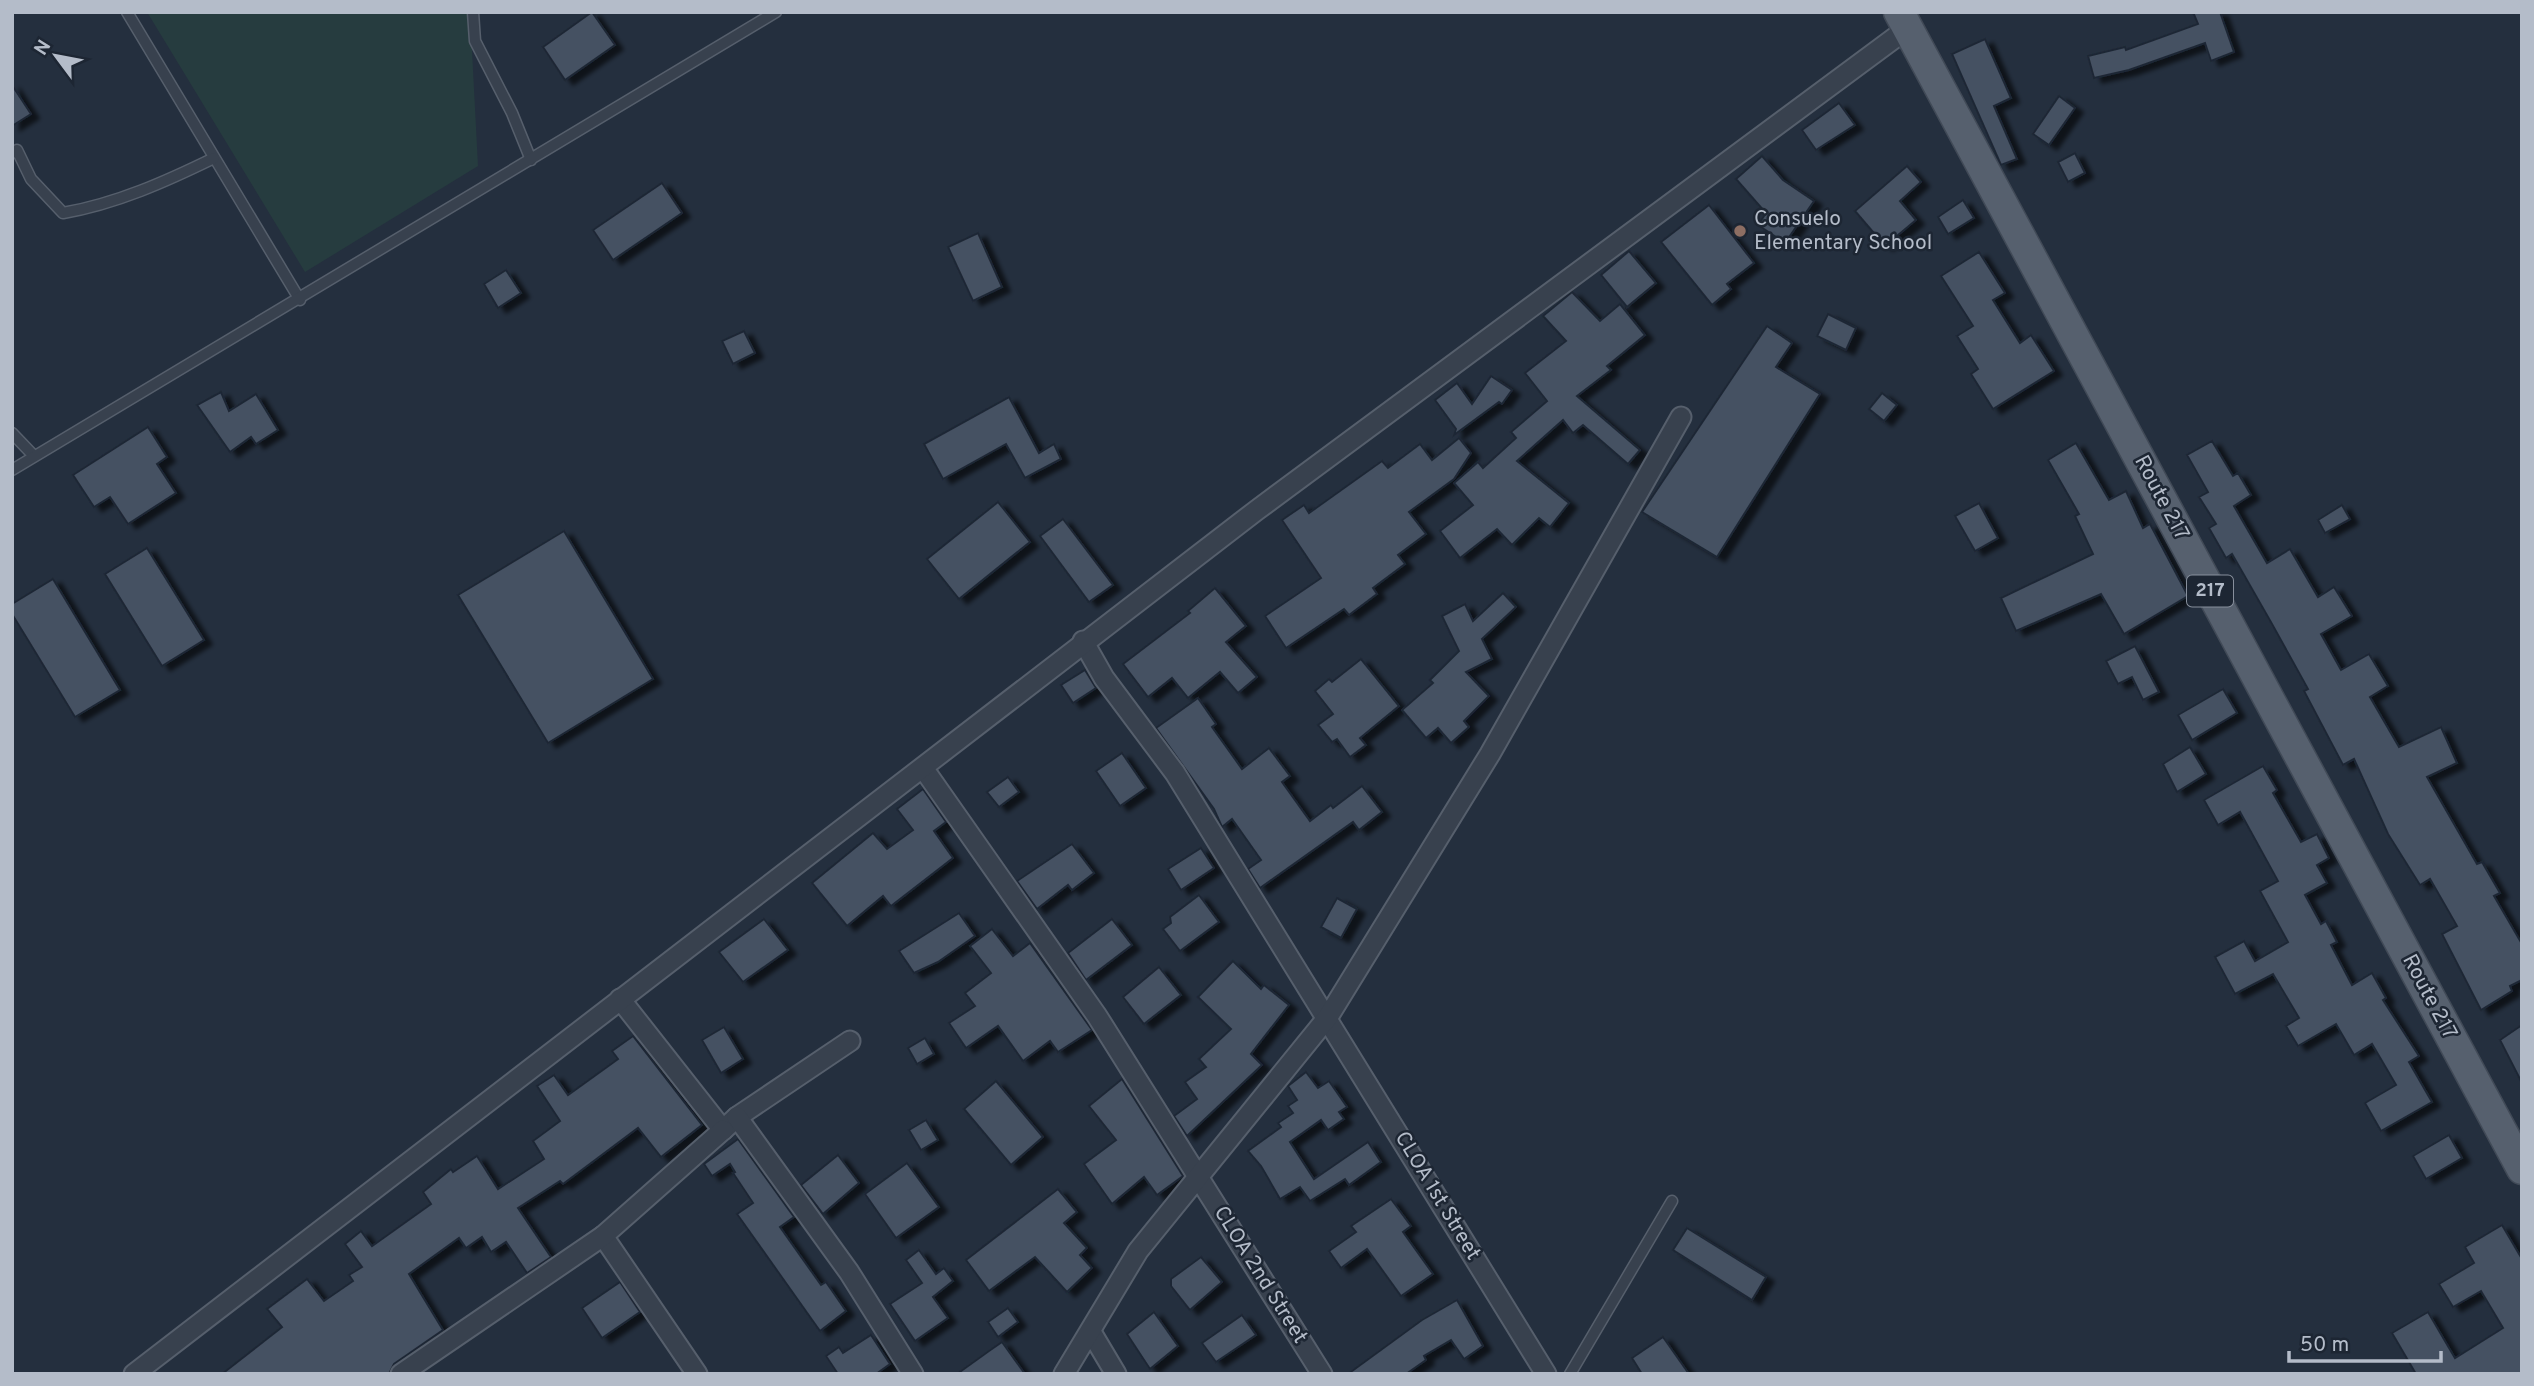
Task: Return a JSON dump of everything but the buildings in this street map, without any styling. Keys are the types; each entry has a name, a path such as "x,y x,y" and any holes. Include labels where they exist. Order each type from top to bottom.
{"main road":[{"name":"Route 217","path":"1903,20 2522,1169"}],"street":[{"path":"134,1374 923,768 1083,641 1903,20"},
{"path":"1064,1374 1138,1251 1328,1017 1490,754 1681,417"},
{"name":"CLOA 1st Street","path":"1083,641 1104,678 1175,773 1546,1374"},
{"name":"CLOA 2nd Street","path":"923,768 1076,984 1322,1374"},
{"path":"620,999 730,1124 849,1272 912,1374"},
{"path":"401,1374 603,1236 730,1124 850,1041"},
{"path":"603,1236 697,1374"},
{"path":"1091,1332 1116,1374"}],"lane":[{"path":"127,12 300,300"},
{"path":"473,12 475,41 531,160"},
{"path":"12,470 300,300 776,12"},
{"path":"12,153 17,150 31,179 64,213 86,209 173,178 214,158"},
{"path":"12,433 34,456"},
{"path":"1570,1374 1672,1201"}],"green space":[{"path":"147,12 470,12 478,166 305,272"}],"place":[{"name":"Consuelo Elementary School","path":"1740,231"}]}
